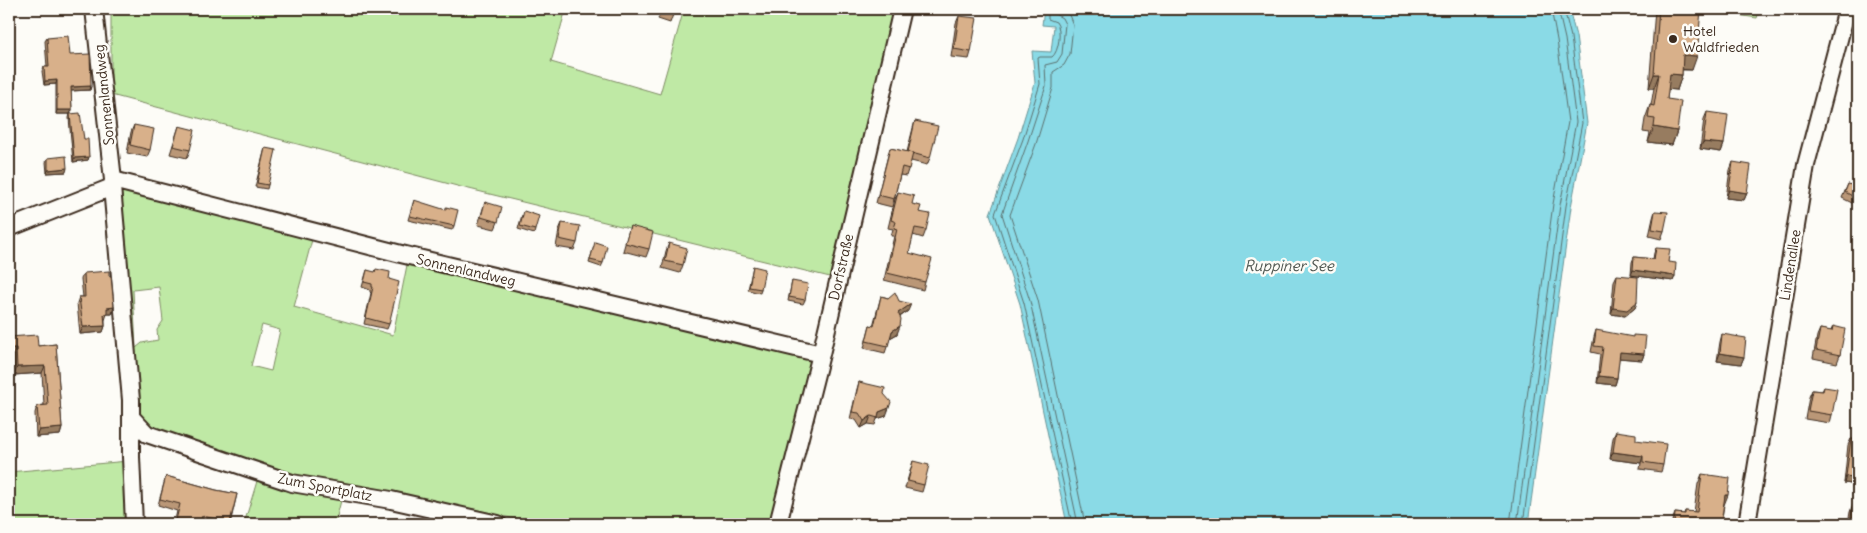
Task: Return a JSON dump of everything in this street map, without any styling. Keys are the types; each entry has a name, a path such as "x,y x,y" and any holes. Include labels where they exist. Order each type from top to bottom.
{"street":[{"name":"Sonnenlandweg","path":"94,9 112,184 132,418"},
{"name":"Dorfstraße","path":"778,524 821,354 902,9"},
{"name":"Lindenallee","path":"1747,524 1806,165 1847,9"},
{"name":"Sonnenlandweg","path":"112,184 821,354"},
{"path":"9,228 112,184"},
{"path":"132,418 131,457 134,524"},
{"name":"Zum Sportplatz","path":"132,418 147,434 292,483 391,500 498,524"}],"green space":[{"path":"111,9 566,9 551,62 660,94 684,9 895,9 830,277 461,187 111,95"},
{"path":"1698,9 1760,9 1757,18"},
{"path":"117,187 313,236 294,307 393,335 408,260 819,356 774,524 536,524 473,509 345,485 335,524 244,524 261,468 154,430 138,415","holes":["159,287 163,321 157,330 158,340 142,343 136,348 133,290","262,325 280,330 271,371 251,366"]},
{"path":"128,461 132,524 9,524 9,472"}],"water":[{"name":"Ruppiner See","path":"1044,9 1569,9 1576,36 1587,123 1571,207 1528,524 1067,524 1020,304 990,214 1018,138 1035,83 1032,51 1051,52 1054,26 1042,25"}],"building":[{"path":"662,9 675,9 673,15 661,12"},
{"path":"1659,9 1701,9 1697,56 1683,55 1682,75 1670,74 1667,99 1681,101 1677,131 1654,127 1655,119 1648,118 1650,105 1654,106 1659,74 1654,74"},
{"path":"959,16 977,18 971,52 954,49"},
{"path":"68,36 70,55 90,54 91,86 71,87 72,110 57,110 57,80 45,81 44,67 49,67 47,38"},
{"path":"1707,112 1728,115 1724,144 1703,142"},
{"path":"80,113 84,139 88,139 89,157 74,158 70,114"},
{"path":"915,121 938,126 930,158 908,152"},
{"path":"134,125 154,129 150,150 130,145"},
{"path":"179,126 195,130 190,150 173,146"},
{"path":"265,148 276,150 268,185 257,183"},
{"path":"890,148 913,153 909,169 902,167 894,199 878,195"},
{"path":"66,156 67,168 48,170 48,158"},
{"path":"1733,162 1751,165 1747,193 1729,190"},
{"path":"1848,184 1858,187 1858,199 1845,192"},
{"path":"898,192 914,196 912,204 921,206 919,212 930,214 926,230 915,228 909,253 932,259 925,282 887,273 897,229 894,228 896,222 891,220"},
{"path":"414,200 446,210 446,207 458,210 454,226 410,216"},
{"path":"485,202 502,207 498,222 481,217"},
{"path":"524,211 539,216 535,230 520,226"},
{"path":"1655,211 1668,212 1664,231 1652,229"},
{"path":"562,223 580,226 577,243 559,239"},
{"path":"630,226 653,232 649,249 625,243"},
{"path":"595,242 607,246 603,263 590,260"},
{"path":"669,243 687,248 683,265 665,261"},
{"path":"1656,248 1670,249 1668,262 1676,263 1675,276 1633,270 1634,257 1654,259"},
{"path":"753,266 765,269 761,289 749,287"},
{"path":"376,269 390,272 389,279 399,282 389,324 366,318 373,287 372,284 364,282 367,270 375,272"},
{"path":"109,271 114,307 107,308 107,314 104,314 105,326 83,327 79,297 85,297 84,273"},
{"path":"1617,275 1638,277 1637,302 1627,310 1613,308"},
{"path":"792,281 808,284 805,300 789,297"},
{"path":"895,292 899,301 911,304 898,313 901,319 900,326 892,331 888,346 866,341 870,325 874,326 881,296 888,298"},
{"path":"1833,326 1845,329 1840,355 1816,350 1820,329 1832,331"},
{"path":"1596,330 1633,337 1633,335 1646,336 1644,354 1620,352 1617,378 1599,376 1603,347 1594,346"},
{"path":"1722,334 1746,338 1744,357 1720,353"},
{"path":"37,335 38,346 56,344 62,428 39,430 37,406 48,405 45,366 17,367 16,348 9,348 9,337"},
{"path":"859,382 885,388 884,394 891,402 889,408 879,412 878,418 871,416 864,421 859,413 852,412"},
{"path":"1824,387 1837,389 1832,415 1808,411 1812,390 1823,391"},
{"path":"1616,431 1636,434 1636,440 1666,444 1663,465 1643,462 1643,456 1613,452"},
{"path":"1851,439 1858,439 1858,478 1846,476"},
{"path":"913,461 929,465 924,485 908,481"},
{"path":"1702,474 1730,478 1728,495 1725,495 1721,524 1674,524 1675,513 1685,514 1685,511 1697,512"},
{"path":"166,476 237,494 230,522 202,516 200,524 175,524 180,504 160,499"},
{"path":"1853,504 1858,505 1858,524 1850,524"}],"place":[{"name":"Hotel Waldfrieden","path":"1673,39"}]}
